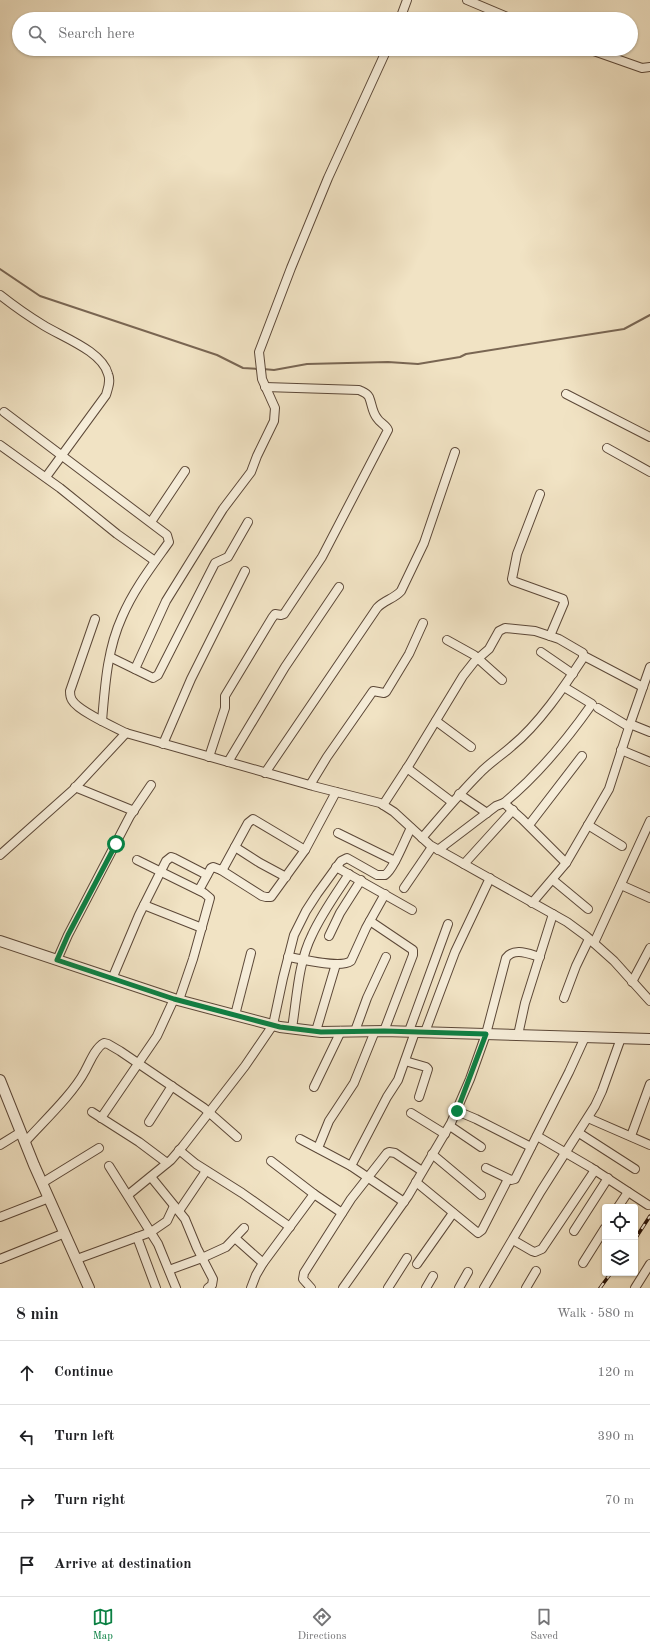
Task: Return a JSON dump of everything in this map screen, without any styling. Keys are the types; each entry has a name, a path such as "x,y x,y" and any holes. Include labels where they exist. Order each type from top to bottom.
{"street":[{"path":"403,12 407,0"},
{"path":"467,0 495,12"},
{"path":"135,669 166,601 223,509 254,468 257,456 274,421 276,412 264,383 259,352 291,268 328,178 384,56"},
{"path":"608,56 642,68 650,68"},
{"path":"0,295 43,326 92,354 103,364 108,374 109,386 106,395 46,477"},
{"path":"209,757 224,708 225,696 272,618 275,614 283,615 287,611 322,557 388,430 386,426 381,424 375,415 369,397 366,393 359,390 264,383"},
{"path":"566,394 650,437"},
{"path":"4,412 151,522 169,538 169,542 137,588 122,616 114,639 106,675 102,721"},
{"path":"0,445 46,477 117,534 155,561"},
{"path":"607,448 650,472"},
{"path":"265,773 376,608 381,603 396,596 401,591 424,543 455,452"},
{"path":"151,522 185,471"},
{"path":"540,494 517,554 512,578 513,581 563,599 564,603 550,636"},
{"path":"110,657 153,678 158,675 215,562 228,557 248,522"},
{"path":"163,744 191,679 245,571"},
{"path":"228,762 285,667 339,587"},
{"path":"95,619 81,657 70,695 75,704 102,721 126,733 383,805 394,812 435,848 532,902 592,941 614,961 650,1001"},
{"path":"310,785 326,757 373,691 386,692 409,654 423,623"},
{"path":"383,805 463,676 478,658 489,649 502,628 535,631 559,639 583,653 584,656 643,687"},
{"path":"447,640 478,658 502,680"},
{"path":"541,652 573,674"},
{"path":"422,838 459,794 494,759 512,746 529,730 564,687 584,656"},
{"path":"532,902 553,880 566,863 609,788 650,667"},
{"path":"404,888 435,848 496,806 504,803 526,785 545,765 592,704 564,687"},
{"path":"598,708 626,725 630,724 650,732"},
{"path":"436,721 471,747"},
{"path":"0,855 75,787 126,733"},
{"path":"621,750 650,762"},
{"path":"528,825 582,756"},
{"path":"407,768 452,802"},
{"path":"57,960 75,922 134,811 151,786"},
{"path":"75,787 134,811"},
{"path":"199,890 213,867 221,870 266,898 272,897 305,850 336,792"},
{"path":"459,794 487,813"},
{"path":"504,803 513,810 566,863"},
{"path":"464,864 513,810"},
{"path":"221,870 248,823 253,819 305,850"},
{"path":"564,998 576,966 592,941 621,885 648,830 650,821"},
{"path":"588,825 622,846"},
{"path":"128,1196 180,1150 246,1066 273,1025 294,935 306,911 336,867 344,858 347,858 378,875 387,873 395,861 411,828"},
{"path":"338,833 395,861"},
{"path":"235,846 260,863 286,877"},
{"path":"112,978 159,872 166,861 171,857 207,875"},
{"path":"101,1118 157,1036 176,1000 193,959 210,898 208,895 199,890 159,872 137,860"},
{"path":"336,867 412,910"},
{"path":"292,1028 303,960 311,935 349,874"},
{"path":"351,1166 387,1097 398,1080 417,1032 490,878"},
{"path":"329,936 340,913 361,880"},
{"path":"553,880 588,909"},
{"path":"621,885 650,898"},
{"path":"288,957 336,964 347,964 351,961 385,894"},
{"path":"144,905 202,928"},
{"path":"518,1035 525,1003 552,914"},
{"path":"318,1148 329,1121 354,1083 380,1031 413,954 413,950 370,921"},
{"path":"417,1032 448,924"},
{"path":"0,941 176,1000 273,1025 292,1028 316,1031 380,1031 650,1039"},
{"path":"632,982 650,948"},
{"path":"343,1288 404,1202 450,1126 486,1034 506,958 512,952 540,957"},
{"path":"235,1015 251,953"},
{"path":"355,1031 378,971 386,957"},
{"path":"316,1031 336,964"},
{"path":"314,1087 341,1031"},
{"path":"486,1168 513,1181 515,1179 585,1037"},
{"path":"484,1288 541,1191 588,1118 602,1091 621,1038"},
{"path":"25,1142 75,1087 83,1076 100,1045 104,1043 138,1063 210,1113 236,1137"},
{"path":"405,1061 426,1066 428,1069 419,1097"},
{"path":"0,1080 4,1099 21,1132 89,1288"},
{"path":"631,1136 650,1084"},
{"path":"149,1122 172,1086"},
{"path":"457,1111 476,1119 530,1147"},
{"path":"92,1112 139,1142 167,1163"},
{"path":"412,1113 445,1134"},
{"path":"588,1118 650,1145"},
{"path":"450,1126 481,1147"},
{"path":"0,1144 21,1132"},
{"path":"579,1133 635,1169"},
{"path":"537,1136 608,1178 648,1205"},
{"path":"300,1139 351,1166 404,1202"},
{"path":"42,1182 99,1148"},
{"path":"180,1150 206,1171 290,1227"},
{"path":"311,1288 303,1279 304,1273 351,1200 389,1152 395,1153 422,1171"},
{"path":"432,1154 481,1195"},
{"path":"271,1162 342,1213"},
{"path":"109,1166 151,1232 176,1288"},
{"path":"513,1240 535,1252 542,1249 595,1170"},
{"path":"77,1259 151,1232 167,1221 206,1171"},
{"path":"150,1177 177,1209 187,1224 213,1279 212,1285 208,1288"},
{"path":"574,1231 608,1178"},
{"path":"416,1182 475,1232 480,1232 508,1179"},
{"path":"620,1204 628,1192"},
{"path":"251,1288 263,1263 314,1194"},
{"path":"0,1217 49,1198"},
{"path":"417,1264 453,1213"},
{"path":"169,1270 202,1258 226,1247 244,1228"},
{"path":"0,1259 65,1232"},
{"path":"583,1263 602,1233"},
{"path":"137,1237 156,1288"},
{"path":"235,1238 263,1263"},
{"path":"388,1288 407,1258"},
{"path":"635,1288 650,1264"},
{"path":"526,1288 536,1271"},
{"path":"460,1288 468,1272"},
{"path":"426,1288 433,1276"}],"waterway":[{"path":"0,269 40,296 217,355 243,368 258,369"},
{"path":"263,369 274,370 307,364 388,362 418,364 460,357 466,354 624,329 650,315"}],"railway":[{"path":"638,1234 650,1216"},
{"path":"600,1288 609,1276"}],"route":[{"path":"116,844 68,935 57,960 174,999 280,1027 321,1032 384,1031 486,1034 457,1111"}]}
